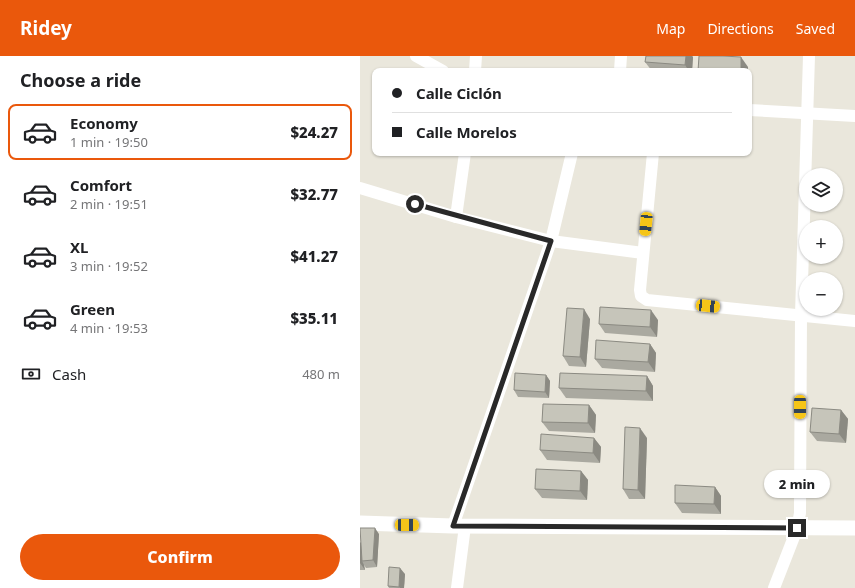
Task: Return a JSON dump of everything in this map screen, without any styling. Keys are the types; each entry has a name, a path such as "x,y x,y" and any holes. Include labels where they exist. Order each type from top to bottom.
{"street":[{"path":"416,56 438,68"},
{"path":"475,68 476,56"},
{"path":"620,68 621,56"},
{"path":"802,272 809,56"},
{"path":"752,110 855,116"},
{"path":"456,217 465,156"},
{"path":"457,588 459,526 551,241 571,156"},
{"path":"653,156 643,253 640,290 641,296 647,300 799,315"},
{"path":"360,188 456,217 551,241 643,253"},
{"path":"774,588 797,528 800,513 801,316"},
{"path":"810,316 855,321"},
{"path":"360,523 459,526 855,528"}],"building":[{"path":"646,56 686,56 685,65 645,62"},
{"path":"699,56 741,57 741,68 698,68"},
{"path":"600,307 651,310 650,327 599,324"},
{"path":"567,308 584,309 580,357 563,356"},
{"path":"596,340 650,344 648,362 595,359"},
{"path":"515,373 546,375 545,392 514,390"},
{"path":"560,373 647,376 646,391 559,388"},
{"path":"543,404 589,405 588,423 542,422"},
{"path":"812,408 841,410 839,434 810,432"},
{"path":"625,427 640,428 638,490 623,489"},
{"path":"541,434 594,438 593,453 540,450"},
{"path":"536,469 581,471 580,491 535,489"},
{"path":"675,485 715,487 714,504 675,503"},
{"path":"360,528 375,528 373,560 362,561"},
{"path":"389,567 400,568 399,587 388,586"}],"route":[{"path":"415,204 456,217 551,241 453,526 797,528"}]}
